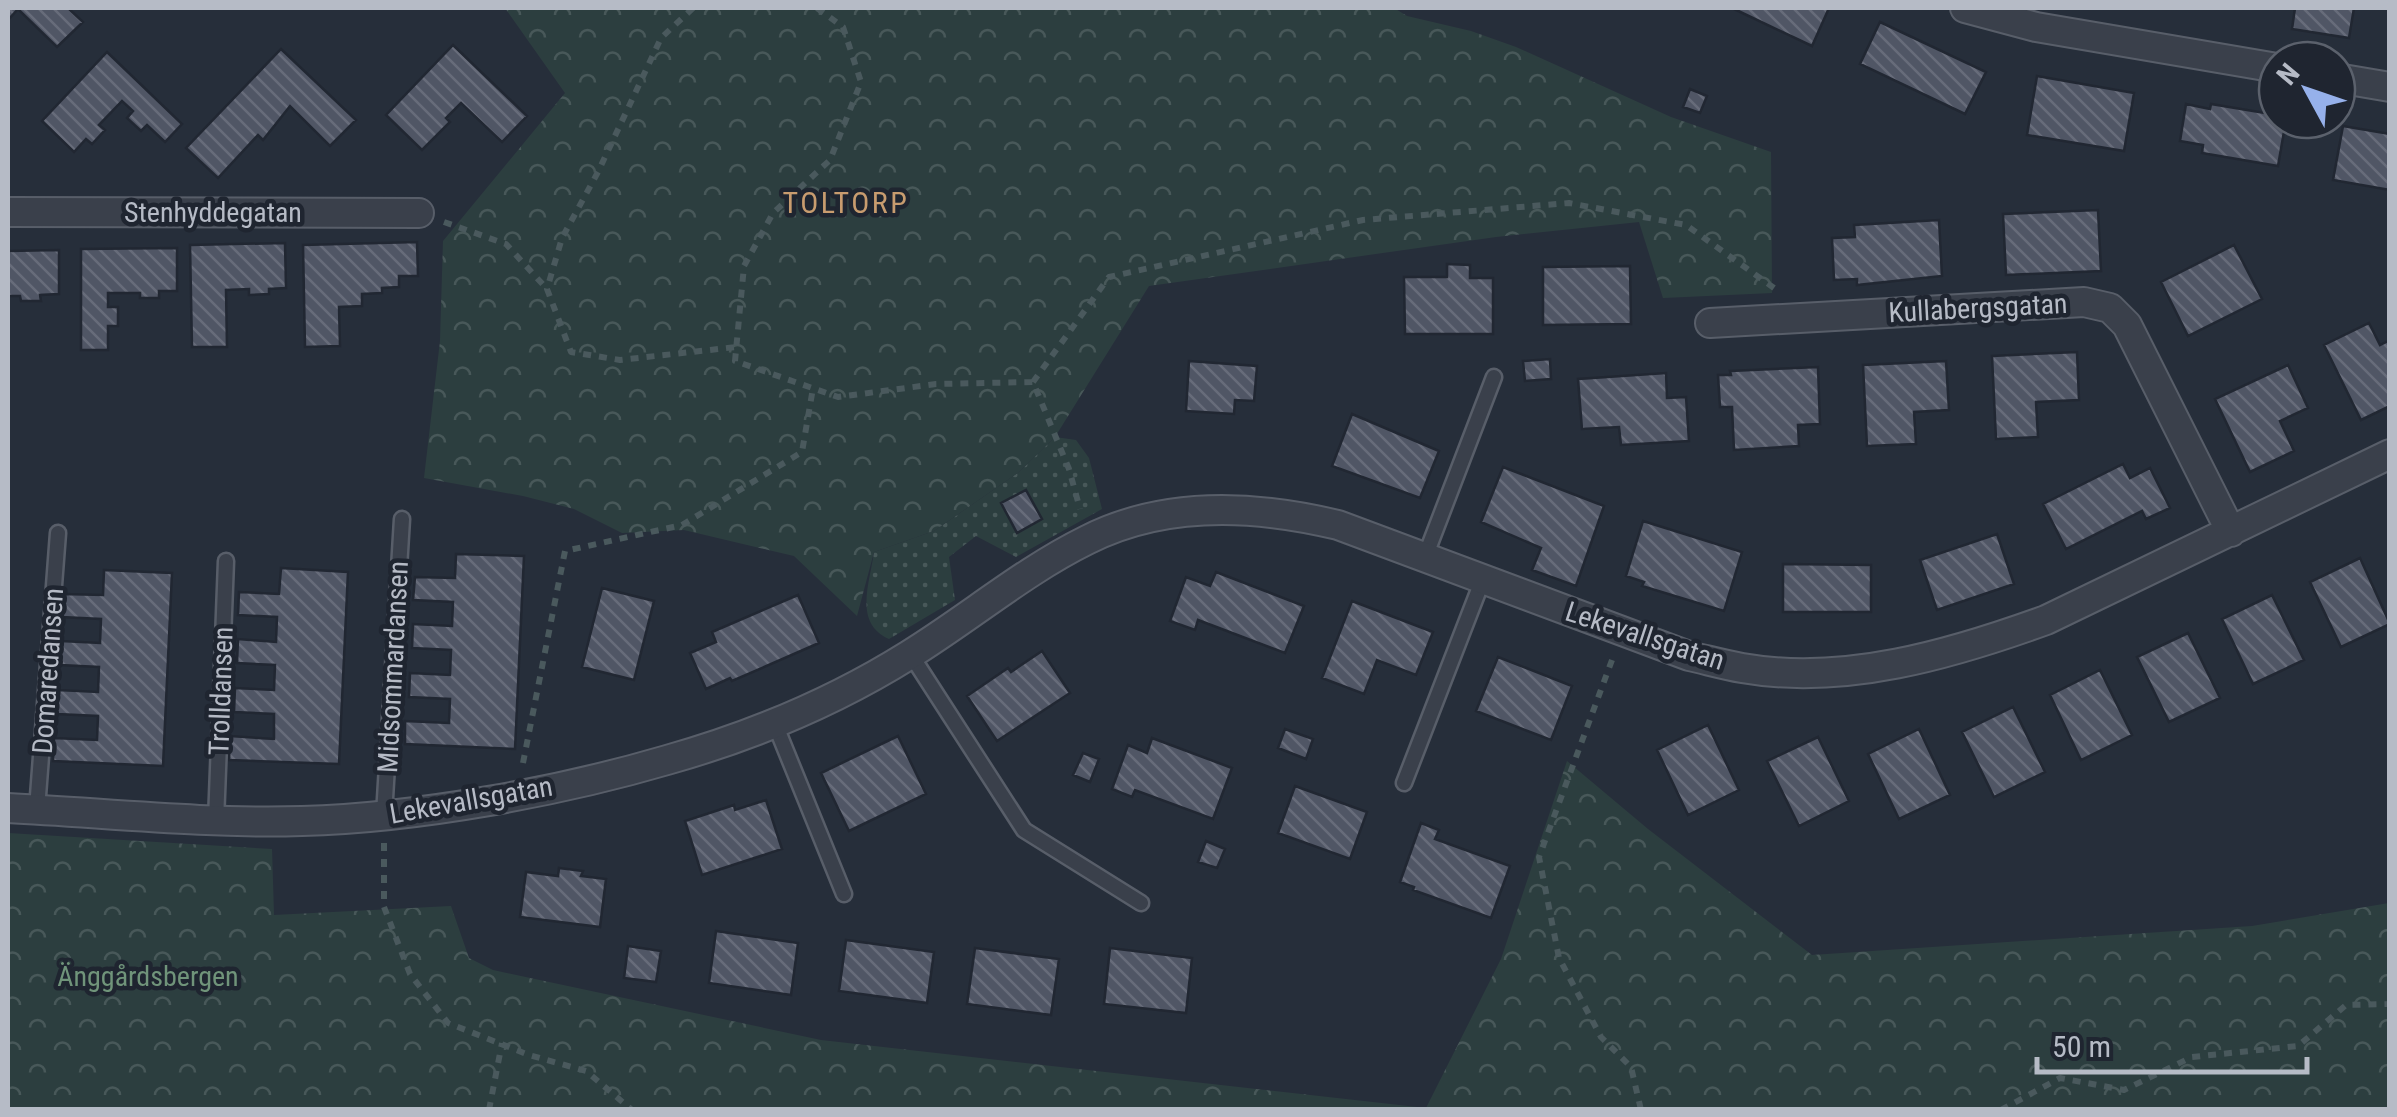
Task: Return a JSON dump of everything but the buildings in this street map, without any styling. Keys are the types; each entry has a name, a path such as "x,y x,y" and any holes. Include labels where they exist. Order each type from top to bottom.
{"street":[{"path":"1965,8 2036,27 2257,65"},
{"path":"2357,81 2390,87"},
{"name":"Stenhyddegatan","path":"8,212 420,212"},
{"name":"Kullabergsgatan","path":"1710,322 2084,302 2110,308 2127,324 2231,532"},
{"name":"Lekevallsgatan","path":"8,808 216,821 304,821 384,815 517,794 666,761 775,724 844,692 1088,539 1136,521 1182,512 1237,508 1283,512 1338,525 1689,656 1745,669 1803,672 1863,668 1988,641 2046,620 2390,454"}],"lane":[{"path":"1425,557 1494,377"},
{"name":"Midsommardansen","path":"384,815 402,519"},
{"name":"Domaredansen","path":"37,809 58,533"},
{"name":"Trolldansen","path":"216,821 226,561"},
{"path":"1404,783 1484,579"},
{"path":"910,654 1024,830 1141,902"},
{"path":"775,724 844,894"}],"path":[{"path":"548,289 562,238 661,38 693,8"},
{"path":"817,8 843,27 861,82 830,160 772,213 744,266 735,362 838,397 936,384 1033,382"},
{"path":"1033,382 1109,277 1364,220 1512,207 1568,203 1686,225 1815,317"},
{"path":"420,212 506,244 548,289 571,352 620,360 736,347"},
{"path":"1033,382 1069,468 1088,539"},
{"path":"517,794 565,550 682,526 802,452 812,388"},
{"path":"1622,632 1539,857 1560,958 1601,1037 1631,1067 1641,1110"},
{"path":"384,815 384,906 410,974 448,1024 529,1055 586,1071 632,1110"},
{"path":"2001,1110 2060,1078 2124,1090 2192,1058 2298,1046 2346,1005 2390,1004"},
{"path":"489,1110 502,1044"}],"green space":[{"path":"505,8 1394,8 1407,16 1471,31 1516,47 1671,117 1771,152 1772,293 1663,298 1639,222 1496,237 1149,286 1055,437 1019,472 934,531 874,552 857,616 794,556 684,530 622,533 574,509 424,478 440,341 443,241 565,93"},
{"path":"1055,437 1076,440 1089,458 1102,509 1016,557 976,536 949,557 955,600 889,639 878,632 867,613 866,601 874,552 934,531 1019,472"},
{"name":"Änggårdsbergen","path":"1567,761 1648,829 1812,955 2252,926 2389,903 2389,1109 8,1109 8,833 272,849 274,915 451,906 469,958 493,970 821,1040 1426,1108 1501,959"}],"district":[{"name":"TOLTORP","path":"846,202"}]}
